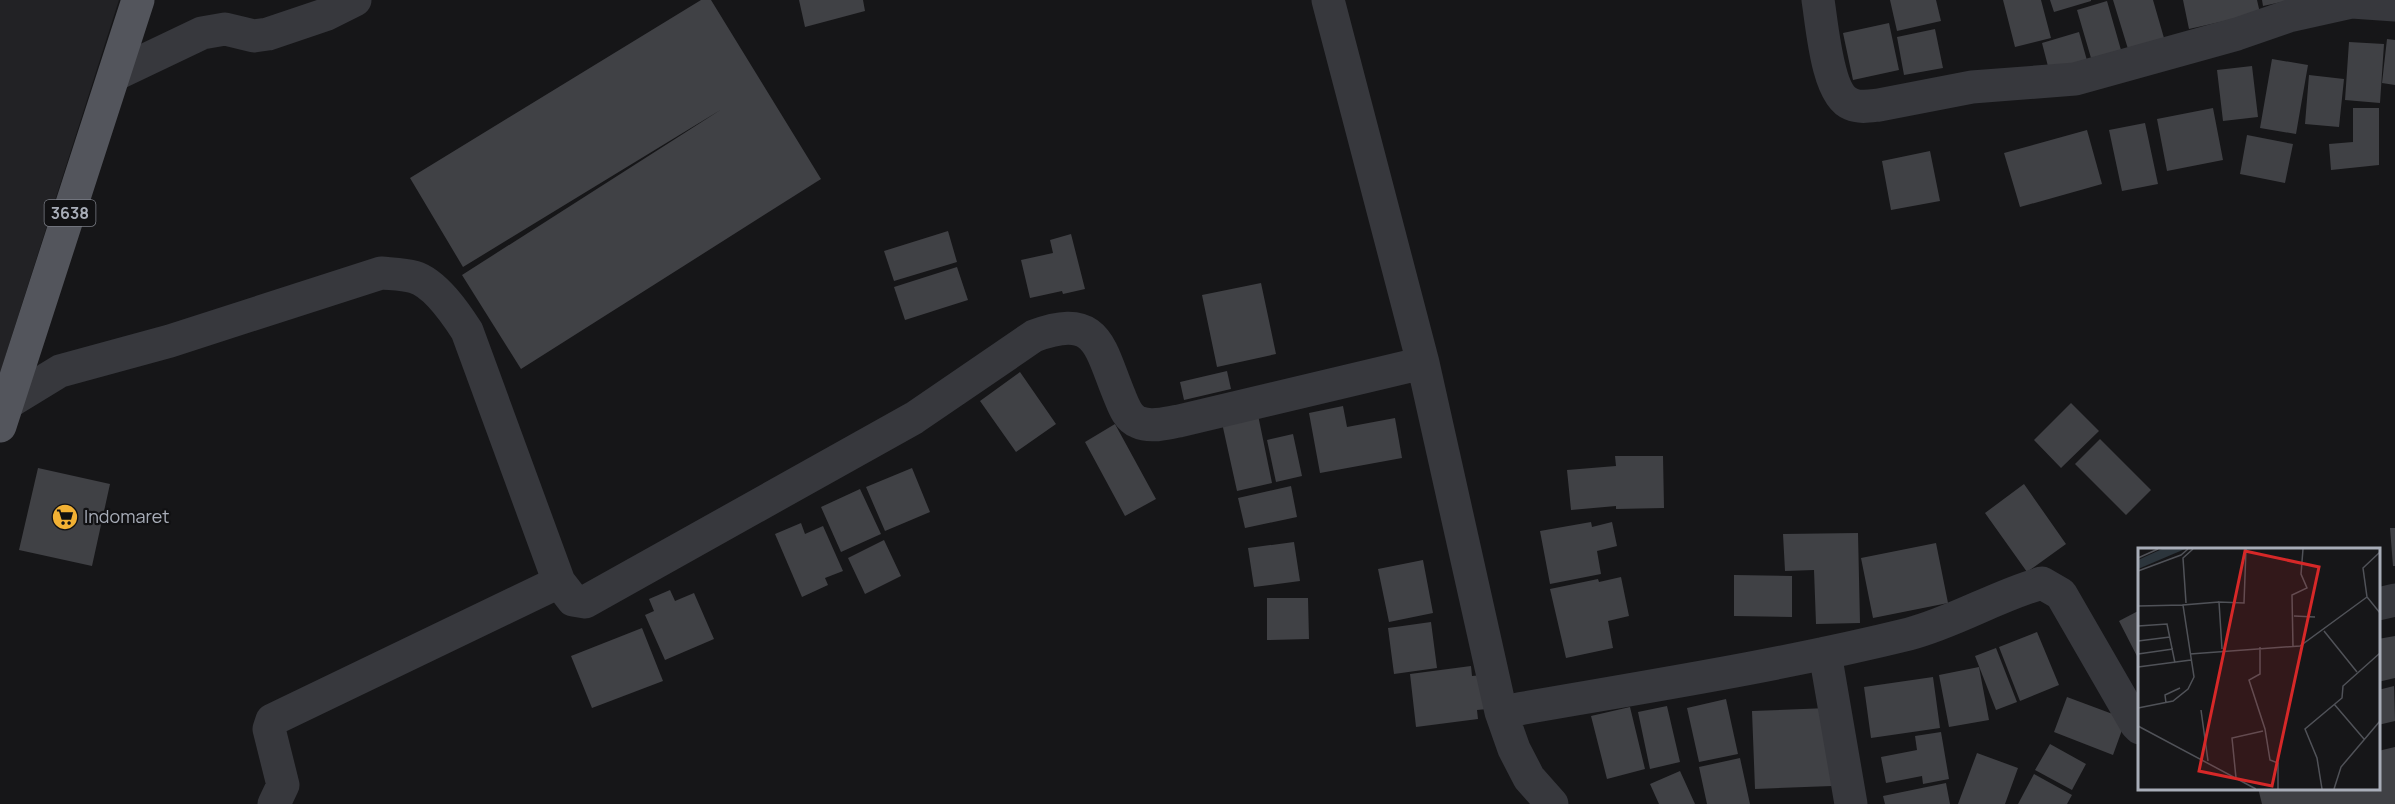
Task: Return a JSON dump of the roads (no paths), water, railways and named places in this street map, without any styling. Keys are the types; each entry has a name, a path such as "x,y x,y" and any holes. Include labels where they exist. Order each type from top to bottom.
{"main road":[{"name":"3638","path":"3,415 116,74 138,0"}],"street":[{"path":"116,74 202,33 225,29 254,36 267,34 327,14 355,0"},
{"path":"1328,0 1423,363 1501,712 1514,749 1528,778 1552,804"},
{"path":"1818,0 1836,89 1849,104 1864,106 1961,88 2075,79 2237,34 2289,16 2352,2 2395,5"},
{"path":"3,415 60,371 170,341 381,273 417,277 437,293 456,313 467,331 559,582 573,600 585,602 914,418 1034,336 1057,327 1076,327 1096,341 1126,412 1140,423 1157,425 1423,363"},
{"path":"274,804 283,785 269,729 272,720 559,582"},
{"path":"1501,712 1825,653 1912,633 2021,589 2042,583 2061,594 2138,726"},
{"path":"2380,604 2395,600"},
{"path":"1825,653 1851,804"}],"place":[{"name":"Indomaret","path":"65,517"}]}
